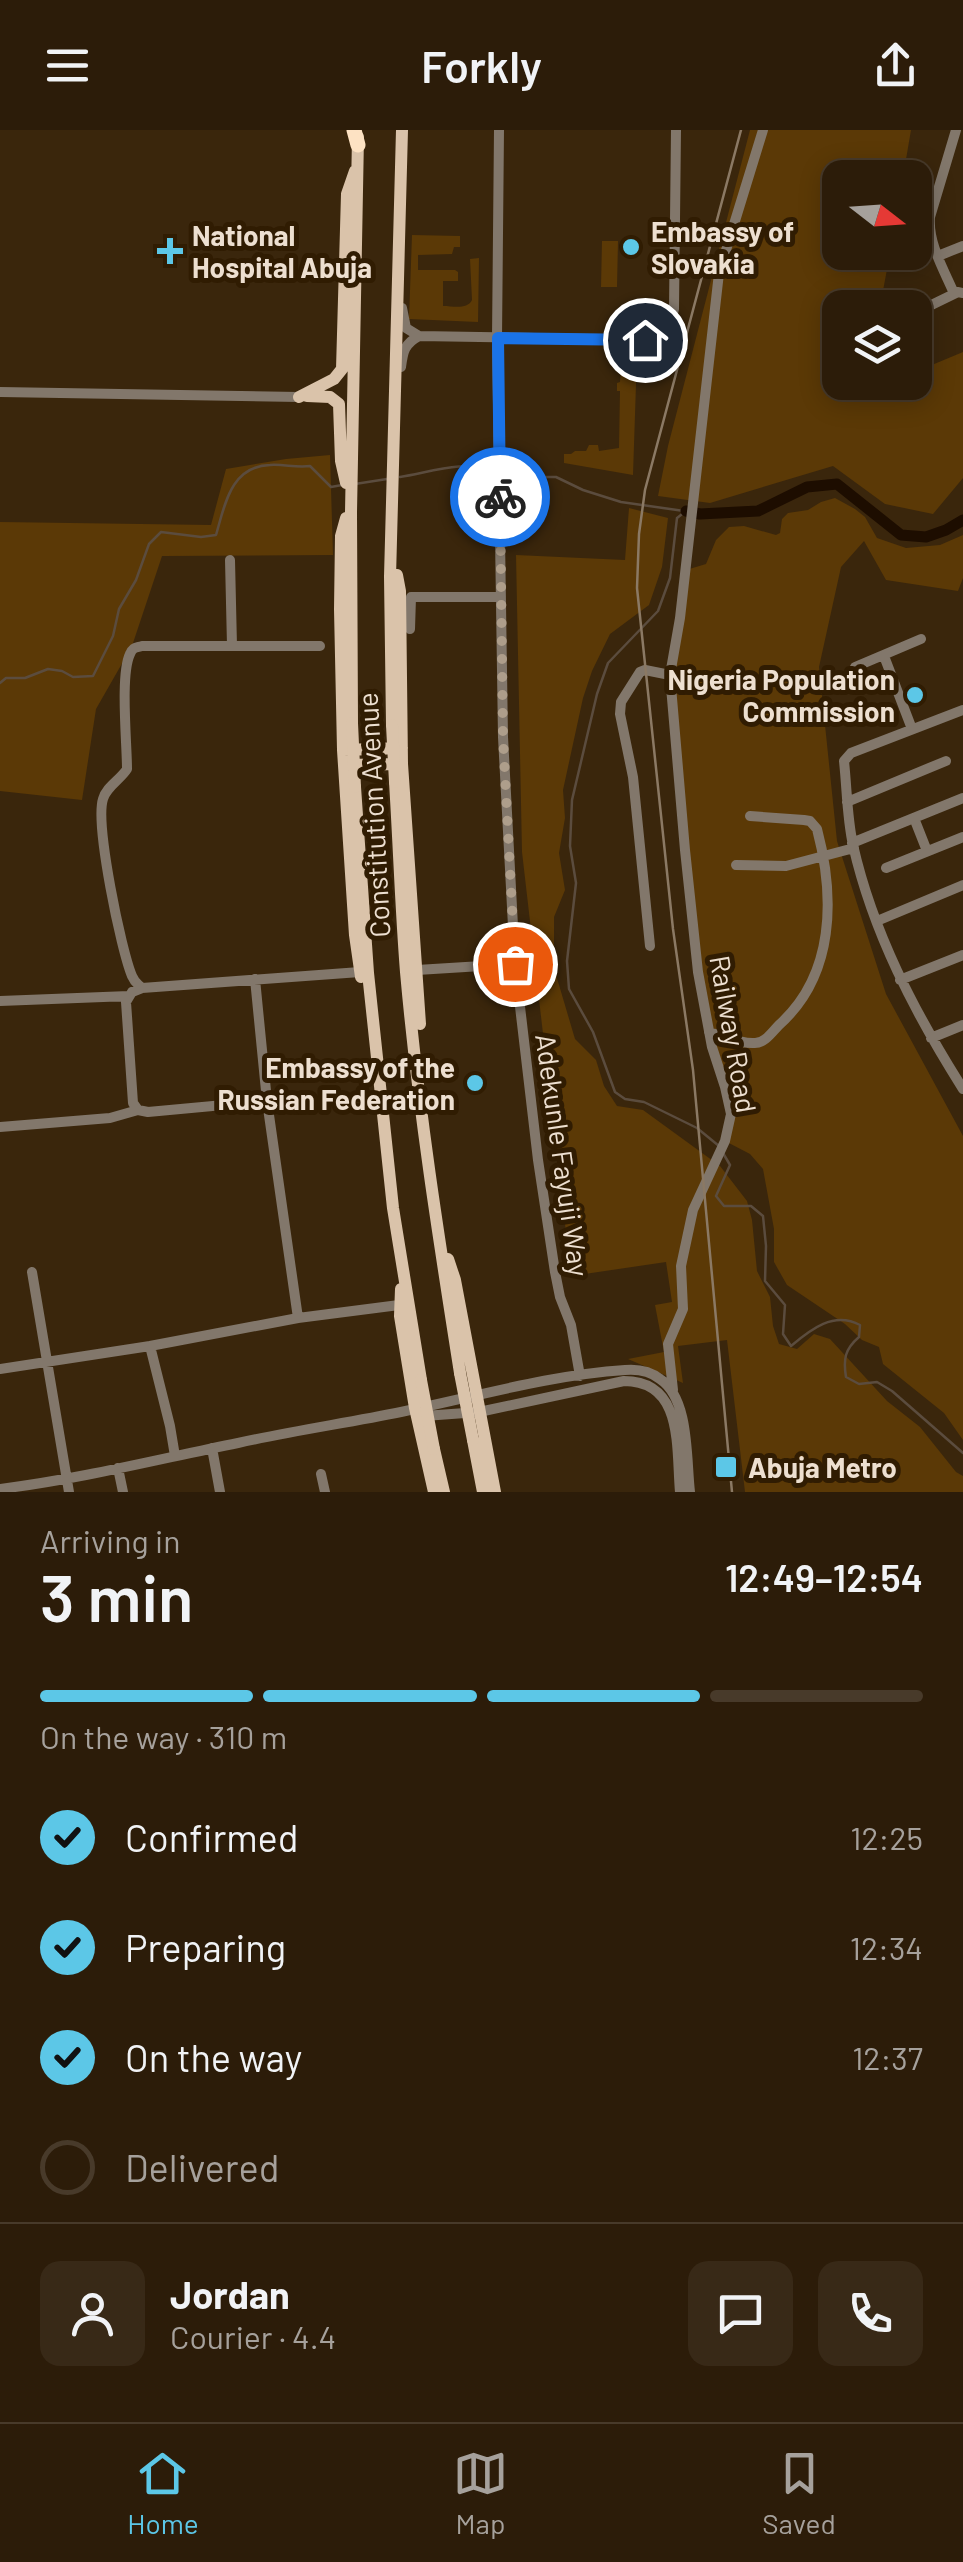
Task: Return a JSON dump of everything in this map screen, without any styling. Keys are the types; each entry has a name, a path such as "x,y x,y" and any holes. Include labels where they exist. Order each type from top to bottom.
{"main road":[{"name":"Constitution Avenue","path":"402,130 391,556 392,724 406,970 436,1223 483,1492"},
{"name":"Constitution Avenue","path":"357,135 347,431 355,786 368,973 394,1208 421,1380 444,1492"},
{"path":"299,397 334,379 342,369 347,194 358,164"},
{"path":"299,397 333,398 339,404 347,431"},
{"path":"351,507 342,536 343,750 360,972 377,1052"},
{"path":"391,556 400,592 402,764 420,1038 416,1071"},
{"path":"343,750 402,748"},
{"path":"344,765 402,764"},
{"path":"436,1223 455,1280 495,1492"},
{"path":"403,1272 399,1304 412,1412 434,1492"}],"street":[{"name":"Adekunle Fayuji Way","path":"499,130 498,434 503,737 515,964 555,1272 571,1325 580,1376"},
{"path":"398,267 404,323 412,334 650,340 668,329 674,309 676,130"},
{"name":"Railway Road","path":"690,1492 682,1415 673,1390 668,1344 683,1309 681,1266 693,1210 731,1123 698,972 670,675 680,618 719,272 764,130"},
{"path":"956,130 930,217 930,238 953,291 960,293"},
{"path":"938,256 963,246"},
{"path":"932,305 960,293"},
{"path":"394,403 403,350 419,336"},
{"path":"0,392 299,397"},
{"path":"230,560 232,646"},
{"path":"410,629 410,602 414,596 501,597"},
{"path":"855,667 921,640"},
{"path":"142,988 132,976 118,920 102,818 105,794 127,768 126,682 130,654 142,646 320,646"},
{"path":"884,656 912,729"},
{"path":"650,946 632,778 620,708 640,672 670,675"},
{"path":"963,710 846,756 853,846 878,921 900,980 963,1088"},
{"path":"848,802 946,761"},
{"path":"736,865 786,866 823,856 961,799 963,813"},
{"path":"709,1032 753,1044 760,1042 801,1002 820,962 827,932 830,907 817,828 810,821 750,816"},
{"path":"914,818 927,851"},
{"path":"886,868 963,837"},
{"path":"878,921 963,885"},
{"path":"900,980 963,955"},
{"path":"417,970 515,964"},
{"path":"0,1002 129,996 142,988 360,972"},
{"path":"254,979 298,1318"},
{"path":"129,996 126,1002 133,1103 138,1110"},
{"path":"931,1038 963,1025"},
{"path":"0,1127 110,1118 138,1110 267,1101"},
{"path":"32,1272 69,1492"},
{"path":"0,1369 399,1304"},
{"path":"150,1346 175,1456"},
{"path":"0,1489 314,1426 412,1412 475,1394 580,1376 637,1370 661,1379 673,1390"},
{"path":"412,1412 435,1416 479,1412 624,1380 646,1383 663,1396 673,1417 680,1492"},
{"path":"212,1448 220,1492"},
{"path":"118,1468 123,1492"},
{"path":"321,1474 325,1492"}],"shaded area":[{"path":"750,130 911,130 906,160 822,160 822,270 887,270 883,290 822,290 822,400 932,400 932,365 963,352 963,478 933,514 885,504 833,466 710,503 658,496"},
{"path":"412,235 460,236 460,247 454,247 452,254 418,255 418,270 458,272 458,281 443,281 443,306 470,303 470,259 479,258 478,322 409,319"},
{"path":"602,241 618,241 617,287 601,287"},
{"path":"627,354 637,354 633,475 564,463 564,454 586,451 589,445 598,445 599,451 619,448 617,383 621,368 627,368"},
{"path":"330,455 333,555 162,556 132,646 96,709 82,800 0,791 0,522 211,525 226,469"},
{"path":"835,498 865,517 877,538 906,548 940,545 963,535 963,578 958,591 886,580 864,541 841,567 819,667 837,841 886,994 963,1136 963,1440 944,1413 883,1364 879,1347 862,1340 787,1285 774,1262 774,1229 763,1169 750,1154 725,1141 731,1123 698,972 670,675 686,570 706,564 716,540 729,527 744,526 776,535 788,513 808,510"},
{"path":"629,508 668,518 662,567 649,605 610,634 592,671 563,790 565,818 559,853 565,890 554,917 554,968 575,1039 596,1060 604,1086 617,1106 643,1110 720,1166 747,1201 757,1271 770,1297 779,1344 797,1349 814,1334 830,1339 887,1401 920,1427 963,1476 963,1492 745,1492 727,1340 678,1346 683,1383 628,1359 664,1352 655,1305 672,1302 666,1262 571,1276 522,852 516,555 625,560"}],"waterway":[{"path":"0,683 6,678 25,678 48,669 73,677 93,676 149,544 161,532 216,535 232,489 246,472 270,465 310,466 331,487 342,485"},
{"path":"400,477 459,467 495,470"},
{"path":"503,472 518,477 556,477 621,502 684,511"},
{"path":"355,484 387,479"},
{"path":"686,511 758,511 807,487 837,484 901,535 926,537 963,520"},
{"path":"686,511 677,518 670,578 658,611 608,663 597,694 572,800 570,846 576,883 567,961 569,989 593,1032 615,1092 697,1128 719,1146"},
{"path":"723,1153 730,1165 716,1196 724,1206 751,1206 763,1216 765,1281 785,1305 783,1334 791,1346 832,1321 860,1325 859,1337 846,1355 846,1377 859,1384 877,1382 892,1391 963,1453"}],"tram line":[{"path":"732,1492 693,1070 673,929 637,588 645,490 741,130"}],"way so far":[{"path":"500,497 503,737 515,964"}],"place":[{"name":"Embassy of Slovakia","path":"631,247"},
{"name":"National Hospital Abuja","path":"170,251"},
{"name":"Nigeria Population Commission","path":"915,695"},
{"name":"Embassy of the Russian Federation","path":"475,1083"},
{"name":"Abuja Metro","path":"726,1467"}],"route":[{"path":"500,497 498,338 645,340"}]}
